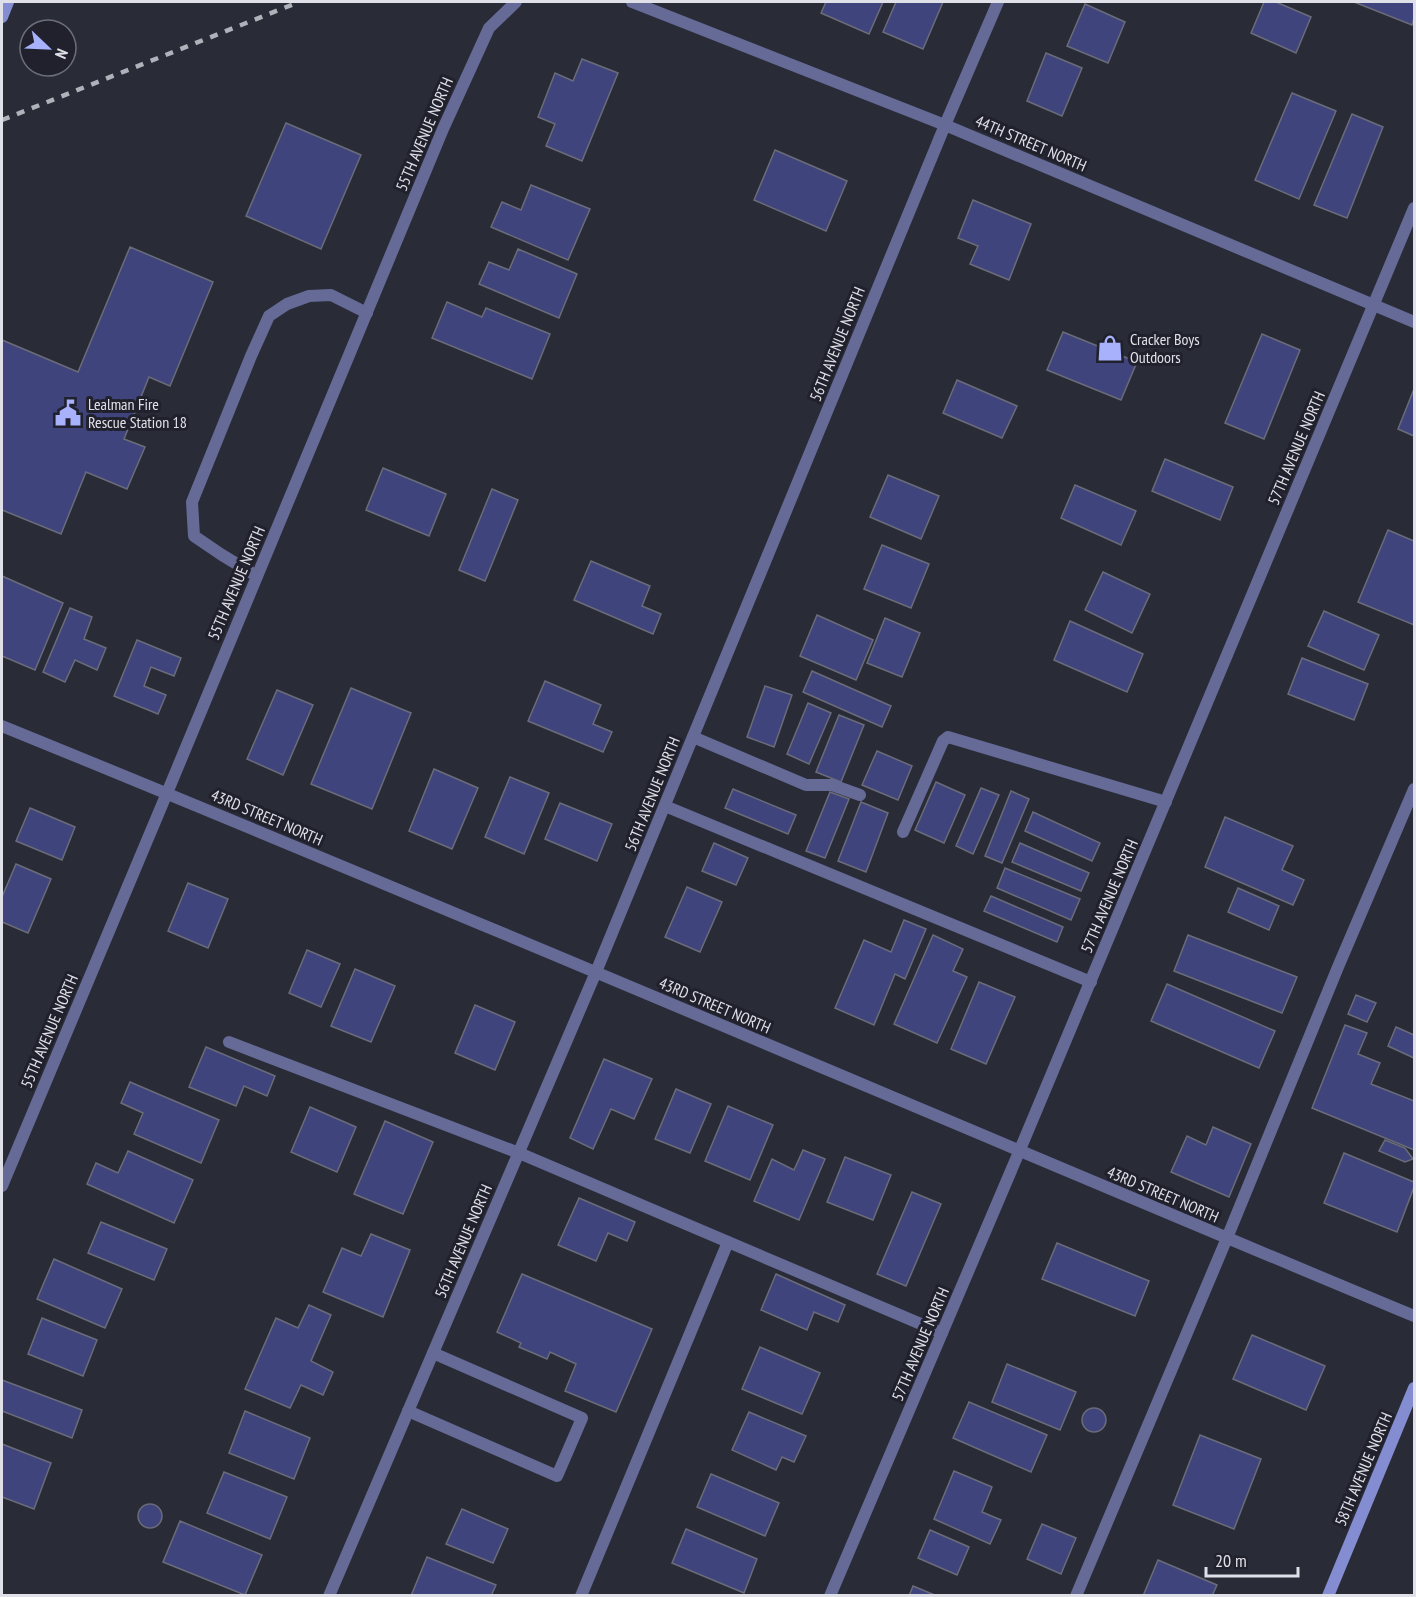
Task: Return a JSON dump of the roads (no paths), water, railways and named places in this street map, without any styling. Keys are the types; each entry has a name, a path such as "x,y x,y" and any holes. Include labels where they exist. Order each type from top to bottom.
{"street":[{"path":"2,17 8,2"},
{"name":"55TH AVENUE NORTH","path":"2,1186 443,129 489,28 516,2"},
{"name":"44TH STREET NORTH","path":"632,2 945,125 1414,322"},
{"name":"56TH AVENUE NORTH","path":"329,1596 596,972 945,125 998,2"},
{"name":"57TH AVENUE NORTH","path":"830,1596 1091,982 1414,208"},
{"path":"257,576 194,536 192,502 250,356 269,316 287,304 309,296 331,295 367,313"},
{"name":"43RD STREET NORTH","path":"2,726 596,972 1019,1152 1414,1316"},
{"path":"693,737 806,785 832,785 860,795"},
{"path":"903,832 943,741 948,737 1166,802"},
{"path":"1076,1596 1414,789"},
{"path":"665,806 1091,982"},
{"path":"229,1042 519,1153 942,1333"},
{"path":"581,1596 728,1242"},
{"path":"408,1411 557,1476 582,1419 433,1353"},
{"name":"58TH AVENUE NORTH","path":"1328,1596 1414,1388"}],"railway":[{"path":"2,120 299,2"}],"place":[{"name":"Cracker Boys Outdoors","path":"1110,348"},
{"name":"Lealman Fire Rescue Station 18","path":"68,413"}]}
